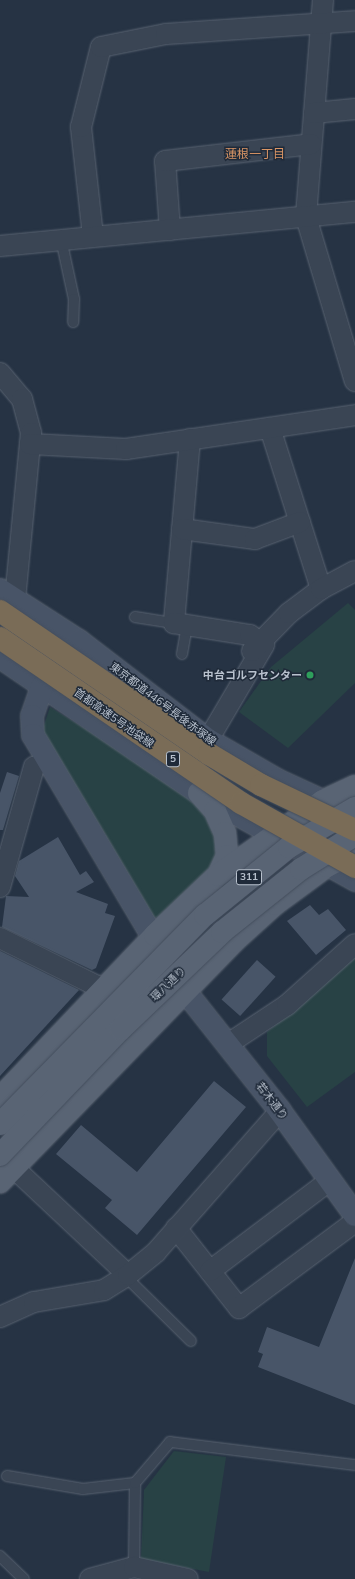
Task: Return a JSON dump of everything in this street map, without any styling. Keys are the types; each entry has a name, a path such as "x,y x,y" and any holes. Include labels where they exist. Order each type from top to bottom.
{"highway":[{"name":"首都高速5号池袋線","path":"5,600 209,754 261,785 355,830"},
{"name":"首都高速5号池袋線","path":"0,638 241,803 355,867"}],"main road":[{"name":"東京都道446号長後赤塚線","path":"5,600 79,641 208,740 277,780 355,816"},
{"path":"0,657 199,793 271,836 355,880"},
{"name":"若木通り","path":"42,687 32,716 33,735 155,935 185,990 280,1111 329,1181 355,1215"},
{"path":"0,1098 155,935 218,875 271,836 323,801 355,786"},
{"path":"199,793 215,811 225,833 227,856 218,875"},
{"name":"311","path":"0,1124 205,915 289,847 355,808"},
{"name":"環八通り","path":"5,1168 122,1029 222,932 301,869 355,835"},
{"path":"5,1168 148,1029 185,990 275,904 328,866 355,852"}],"street":[{"path":"323,0 306,216 355,381"},
{"path":"92,236 81,127 101,47 166,34 321,25 355,21"},
{"path":"314,113 355,109"},
{"path":"170,230 165,161 312,144"},
{"path":"0,246 60,239 355,212"},
{"path":"0,373 22,399 29,417 30,444 5,600"},
{"path":"30,444 126,449 355,415"},
{"path":"270,428 320,589"},
{"path":"190,439 182,530 181,624 261,640 264,645 208,740"},
{"path":"182,530 255,539 300,522"},
{"path":"226,686 261,640 320,589 355,571"},
{"path":"0,887 34,767"},
{"path":"0,938 103,989 148,1029"},
{"path":"228,1044 287,1005 355,944"},
{"path":"0,1317 34,1302 104,1290 127,1276 156,1252 280,1111"},
{"path":"5,1168 127,1276"},
{"path":"210,1272 329,1181"},
{"path":"176,1228 239,1308 355,1222"},
{"path":"90,1579 134,1567 188,1579"}],"lane":[{"path":"60,239 74,299 73,322"},
{"path":"135,617 181,624 182,654"},
{"path":"127,1276 190,1341"},
{"path":"134,1567 135,1483 170,1442 355,1466"},
{"path":"7,1476 84,1488 135,1483"},
{"path":"0,1556 24,1579"}],"green space":[{"name":"中台ゴルフセンター","path":"348,603 355,610 355,683 288,748 239,712 271,667"},
{"path":"50,707 197,798 219,827 220,862 165,915 153,918 40,737"},
{"path":"355,958 355,1072 307,1107 267,1056 267,1032"},
{"path":"174,1451 226,1457 209,1572 141,1559 144,1490"}],"building":[{"path":"7,772 19,776 3,830 0,830 0,793"},
{"path":"58,837 80,875 86,871 94,882 76,892 108,904 105,913 115,916 96,968 92,970 2,927 6,896 29,897 15,876 19,861"},
{"path":"310,905 319,915 328,909 346,930 316,955 287,921"},
{"path":"0,951 79,990 0,1076"},
{"path":"257,960 276,977 240,1016 222,999"},
{"path":"214,1081 246,1107 137,1235 105,1208 112,1200 56,1154 81,1125 137,1172"},
{"path":"355,1258 355,1405 258,1367 263,1354 258,1352 267,1327 319,1347"}],"place":[{"name":"中台ゴルフセンター","path":"310,675"}],"district":[{"name":"蓮根一丁目","path":"255,154"}]}
